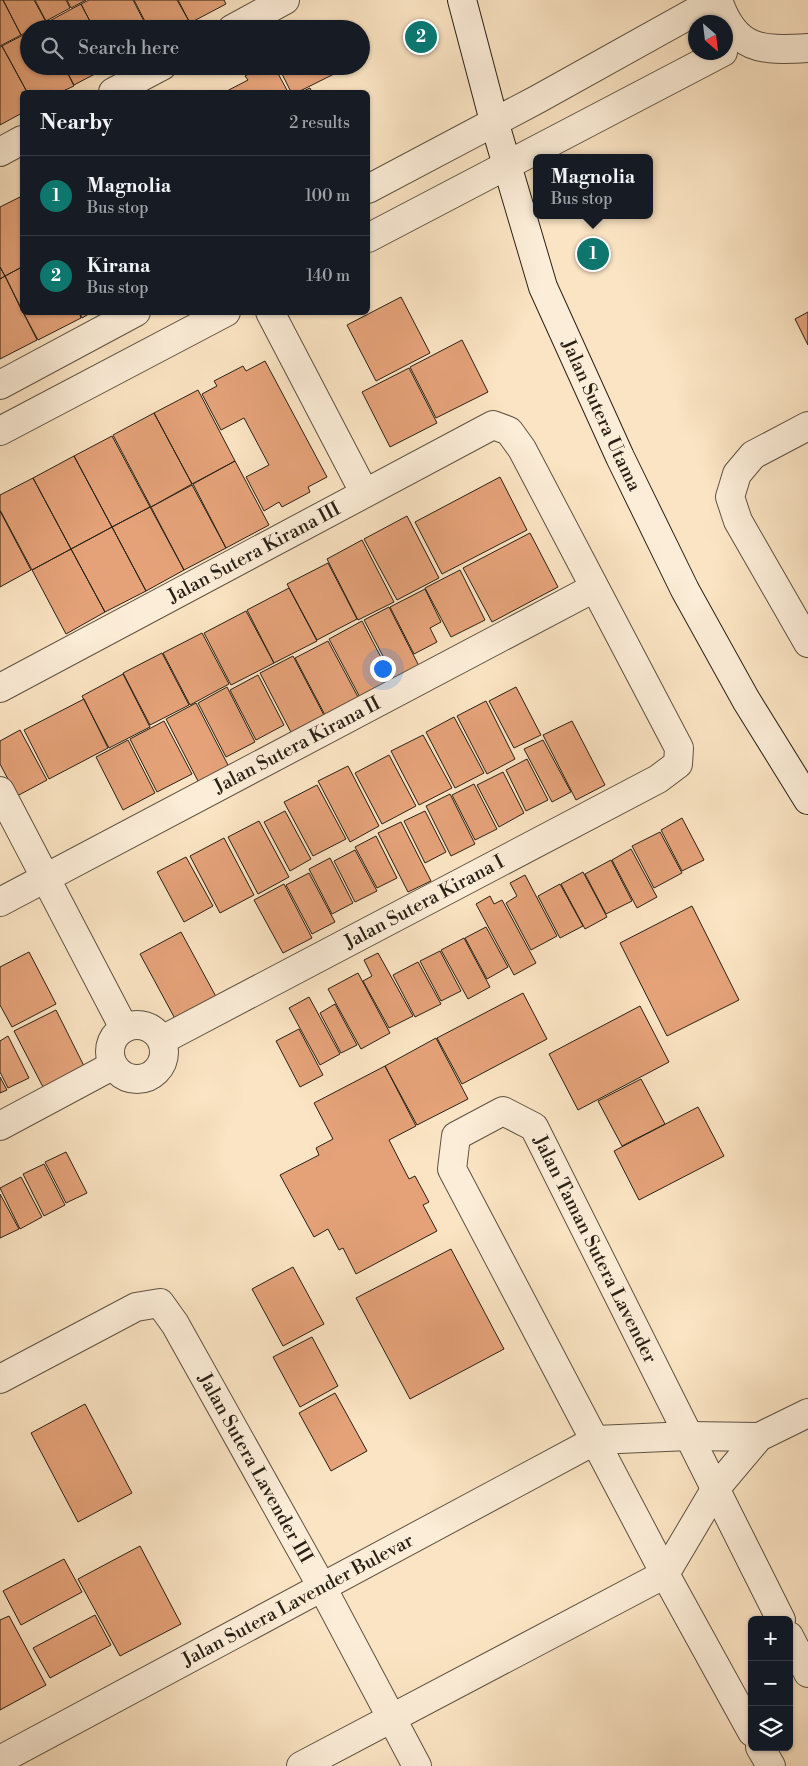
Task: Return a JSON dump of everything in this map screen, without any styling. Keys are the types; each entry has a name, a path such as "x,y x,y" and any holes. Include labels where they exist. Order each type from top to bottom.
{"street":[{"path":"248,20 285,0"},
{"name":"Jalan Sutera Utama","path":"462,0 494,121 543,287 620,457 685,590 746,700 808,800"},
{"path":"370,188 538,99 717,0 723,15"},
{"path":"733,48 775,50 808,48"},
{"path":"370,237 707,60"},
{"path":"119,90 154,78"},
{"path":"0,152 20,141"},
{"path":"0,385 130,315"},
{"path":"0,432 220,315"},
{"path":"272,315 364,492"},
{"name":"Jalan Sutera Kirana III","path":"0,688 364,492 493,425 509,431 522,449 594,588"},
{"path":"808,426 753,456 737,474 730,497 738,521 808,643"},
{"name":"Jalan Sutera Kirana I","path":"162,1040 674,770 680,758 679,748 594,588"},
{"name":"Jalan Sutera Kirana II","path":"0,902 594,588"},
{"path":"0,790 124,1028"},
{"path":"135,1025 146,1026 155,1031 162,1040 165,1052 162,1064 155,1074 144,1079 132,1080 121,1075 112,1066 109,1051 114,1038 124,1028 135,1025"},
{"path":"0,1126 112,1066"},
{"name":"Jalan Taman Sutera Lavender","path":"596,1440 452,1169 456,1136 503,1111 534,1127 779,1616"},
{"name":"Jalan Sutera Lavender III","path":"0,1379 136,1307 160,1304 175,1324 322,1588 417,1766"},
{"path":"301,1766 665,1574 716,1488 759,1437 808,1413"},
{"path":"748,1725 665,1574 596,1440 689,1436 759,1437"},
{"name":"Jalan Sutera Lavender Bulevar","path":"0,1760 596,1440"},
{"path":"793,1644 808,1673"},
{"path":"762,1751 771,1766"}],"building":[{"path":"0,0 3,0 20,36 0,46"},
{"path":"3,0 34,0 45,20 20,20 20,33"},
{"path":"35,0 66,0 70,8 45,20"},
{"path":"67,0 86,0 71,8"},
{"path":"89,0 133,0 143,20 89,20 81,4"},
{"path":"134,0 177,0 188,20 144,20"},
{"path":"178,0 224,0 226,4 196,20 188,20"},
{"path":"81,4 89,20 51,20"},
{"path":"20,37 20,75 68,75 74,86 65,90 26,90 2,46"},
{"path":"2,46 26,90 20,90 20,114 0,125 0,47"},
{"path":"69,75 93,75 74,85"},
{"path":"279,75 287,90 229,90 248,80 245,76"},
{"path":"282,75 332,75 302,90 290,90"},
{"path":"20,197 20,268 5,276 0,267 0,207"},
{"path":"0,267 5,276 0,279"},
{"path":"20,268 20,307 5,276"},
{"path":"5,276 20,306 20,315 24,315 37,340 0,359 0,279"},
{"path":"401,297 430,353 376,381 347,325 370,315 370,313"},
{"path":"808,312 808,345 795,319"},
{"path":"25,315 80,315 81,318 38,340"},
{"path":"462,340 488,392 436,418 410,367"},
{"path":"265,361 327,477 308,487 310,492 282,507 279,502 264,511 246,477 269,465 244,418 221,430 202,394 217,386 214,381 243,366 246,371"},
{"path":"409,368 437,423 390,447 362,392"},
{"path":"198,390 235,461 192,484 154,413"},
{"path":"154,413 192,484 151,507 113,435"},
{"path":"112,436 150,507 112,527 74,456"},
{"path":"74,456 112,527 71,549 33,478"},
{"path":"235,461 269,525 226,548 193,484"},
{"path":"500,477 527,530 442,574 415,522"},
{"path":"33,478 71,549 32,570 0,510 0,495"},
{"path":"192,485 226,548 184,570 151,507"},
{"path":"150,507 184,570 146,591 112,527"},
{"path":"0,511 31,570 0,587"},
{"path":"407,516 439,578 397,600 364,539"},
{"path":"112,527 146,591 105,612 71,549"},
{"path":"530,533 558,587 492,622 463,568"},
{"path":"362,540 394,602 358,620 327,559"},
{"path":"71,549 105,612 66,634 32,570"},
{"path":"328,563 357,619 317,640 287,584"},
{"path":"460,570 485,620 451,637 425,588"},
{"path":"289,588 317,641 274,663 247,610"},
{"path":"425,589 441,622 430,628 437,642 414,654 390,607"},
{"path":"389,607 419,666 395,679 364,620"},
{"path":"246,611 274,663 231,685 204,633"},
{"path":"362,621 396,686 363,703 329,639"},
{"path":"202,633 229,684 190,705 163,653"},
{"path":"328,641 358,697 325,715 295,658"},
{"path":"162,653 189,705 150,725 123,673"},
{"path":"293,656 326,719 293,736 260,673"},
{"path":"123,674 150,727 109,748 82,696"},
{"path":"258,675 284,725 256,740 230,690"},
{"path":"227,687 255,742 226,757 198,703"},
{"path":"516,687 541,735 514,748 489,701"},
{"path":"84,699 108,748 49,779 24,730"},
{"path":"486,701 515,759 487,774 457,716"},
{"path":"196,703 229,767 199,783 166,719"},
{"path":"454,717 484,773 455,788 426,732"},
{"path":"164,721 192,774 157,792 130,739"},
{"path":"572,721 605,785 576,800 543,735"},
{"path":"20,730 47,780 17,796 0,764 0,741"},
{"path":"423,735 452,788 419,805 391,751"},
{"path":"128,740 155,793 123,810 96,757"},
{"path":"543,740 571,792 552,802 524,749"},
{"path":"389,755 416,806 382,824 355,773"},
{"path":"527,759 548,800 526,811 506,770"},
{"path":"348,766 379,826 350,842 318,781"},
{"path":"503,772 524,813 499,827 477,785"},
{"path":"474,784 497,829 475,840 452,795"},
{"path":"317,785 346,839 313,856 284,802"},
{"path":"450,794 475,844 451,856 426,806"},
{"path":"285,811 311,859 290,871 264,822"},
{"path":"425,811 446,852 425,863 404,821"},
{"path":"682,818 704,860 682,871 661,830"},
{"path":"259,821 289,877 258,894 228,837"},
{"path":"401,822 431,881 408,892 378,833"},
{"path":"660,832 682,873 654,888 632,846"},
{"path":"376,836 397,878 377,888 355,847"},
{"path":"224,838 254,895 220,913 190,856"},
{"path":"631,849 657,897 637,908 612,860"},
{"path":"355,850 377,891 355,902 334,861"},
{"path":"186,857 213,906 184,922 157,872"},
{"path":"330,858 353,903 332,914 309,869"},
{"path":"611,860 632,901 606,914 585,874"},
{"path":"583,872 607,917 585,929 561,884"},
{"path":"309,873 335,922 312,934 286,885"},
{"path":"525,875 557,936 531,950 506,903 517,896 510,883"},
{"path":"284,884 312,938 283,953 254,900"},
{"path":"560,884 583,926 560,938 538,896"},
{"path":"490,896 494,904 502,900 536,963 514,975 476,904"},
{"path":"692,906 739,1000 667,1036 620,943"},
{"path":"486,927 508,967 487,979 465,938"},
{"path":"181,932 220,1004 179,1026 140,954"},
{"path":"464,938 490,987 468,999 441,950"},
{"path":"440,951 461,991 441,1001 420,961"},
{"path":"29,952 56,1004 12,1027 0,1005 0,967"},
{"path":"378,953 413,1016 389,1028 363,981 372,976 364,960"},
{"path":"418,962 441,1004 415,1017 393,975"},
{"path":"358,973 390,1033 361,1049 328,989"},
{"path":"523,993 547,1039 462,1084 437,1038"},
{"path":"309,997 340,1054 320,1065 289,1008"},
{"path":"335,1004 357,1045 341,1053 320,1013"},
{"path":"640,1006 669,1062 578,1110 549,1054"},
{"path":"56,1010 84,1066 43,1087 14,1031"},
{"path":"299,1029 323,1075 300,1087 276,1041"},
{"path":"8,1036 29,1078 8,1088 0,1072 0,1041"},
{"path":"436,1038 468,1099 417,1125 385,1066"},
{"path":"385,1066 416,1126 389,1140 409,1179 415,1176 429,1202 423,1205 437,1231 356,1274 343,1248 339,1250 328,1229 314,1237 280,1175 319,1155 316,1148 333,1139 314,1103"},
{"path":"0,1077 7,1090 0,1093"},
{"path":"641,1079 665,1124 622,1146 598,1101"},
{"path":"698,1107 724,1156 639,1200 614,1151"},
{"path":"66,1152 87,1193 66,1203 45,1162"},
{"path":"44,1164 65,1205 44,1216 23,1174"},
{"path":"21,1177 42,1217 20,1229 0,1188"},
{"path":"0,1194 19,1229 0,1238"},
{"path":"451,1249 504,1349 410,1399 356,1298"},
{"path":"293,1267 324,1324 283,1346 252,1289"},
{"path":"312,1337 338,1386 300,1407 273,1357"},
{"path":"335,1393 367,1451 331,1471 299,1413"},
{"path":"85,1404 132,1493 78,1522 31,1433"},
{"path":"140,1546 181,1624 120,1656 78,1579"},
{"path":"64,1559 82,1592 21,1625 3,1591"},
{"path":"95,1615 111,1645 50,1678 33,1648"},
{"path":"9,1616 46,1685 0,1710 0,1620"}],"place":[{"name":"Kirana","path":"421,37"},
{"name":"Magnolia","path":"593,254"}]}
